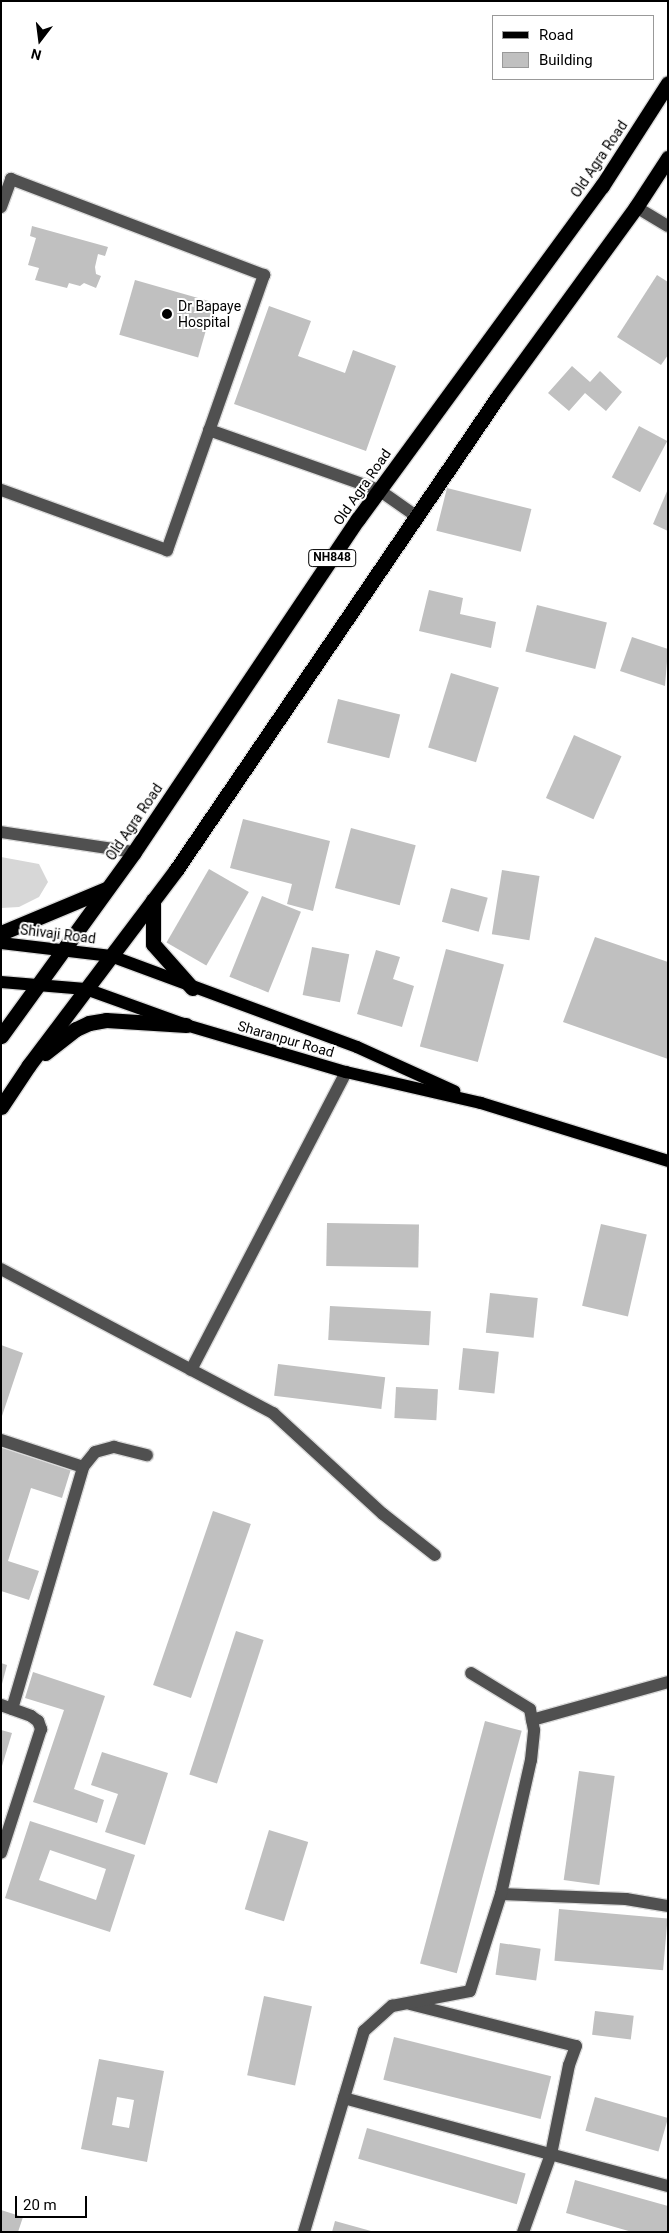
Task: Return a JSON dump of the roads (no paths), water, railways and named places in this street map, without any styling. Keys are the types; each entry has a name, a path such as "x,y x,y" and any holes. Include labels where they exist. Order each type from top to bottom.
{"highway":[{"name":"Old Agra Road","path":"1,1036 134,852 379,490 602,186 668,83"},
{"name":"NH848","path":"1,1107 29,1065 153,900 499,395 636,207 668,158"},
{"path":"1,933 108,888"},
{"path":"153,900 153,944 192,988"},
{"path":"29,1065 76,1029 88,1023 106,1020 186,1025"}],"main road":[{"name":"Shivaji Road","path":"1,943 111,956"},
{"name":"Sharanpur Road","path":"111,956 192,988 357,1048 481,1103"},
{"path":"1,982 86,989"},
{"name":"Sharanpur Road","path":"86,989 186,1025 346,1072 481,1103 668,1161"}],"street":[{"path":"1,207 11,179 264,275 167,550 1,490"},
{"path":"636,207 668,226"},
{"path":"209,430 379,490 416,516"},
{"path":"1,832 134,852"},
{"path":"191,1370 346,1072"},
{"path":"1,1269 273,1413 383,1514 435,1555"},
{"path":"1,1440 83,1467"},
{"path":"1,1853 40,1729 38,1721 7,1707 83,1467 95,1452 114,1447 147,1455"},
{"path":"304,2232 364,2031 392,2006 470,1991 501,1894 531,1760 532,1720 530,1710 471,1673"},
{"path":"532,1720 668,1682"},
{"path":"501,1894 626,1899 668,1906"},
{"path":"405,2003 576,2046 569,2064 551,2154 523,2232"},
{"path":"344,2098 668,2186"}],"place":[{"name":"Dr Bapaye Hospital","path":"167,314"}]}
